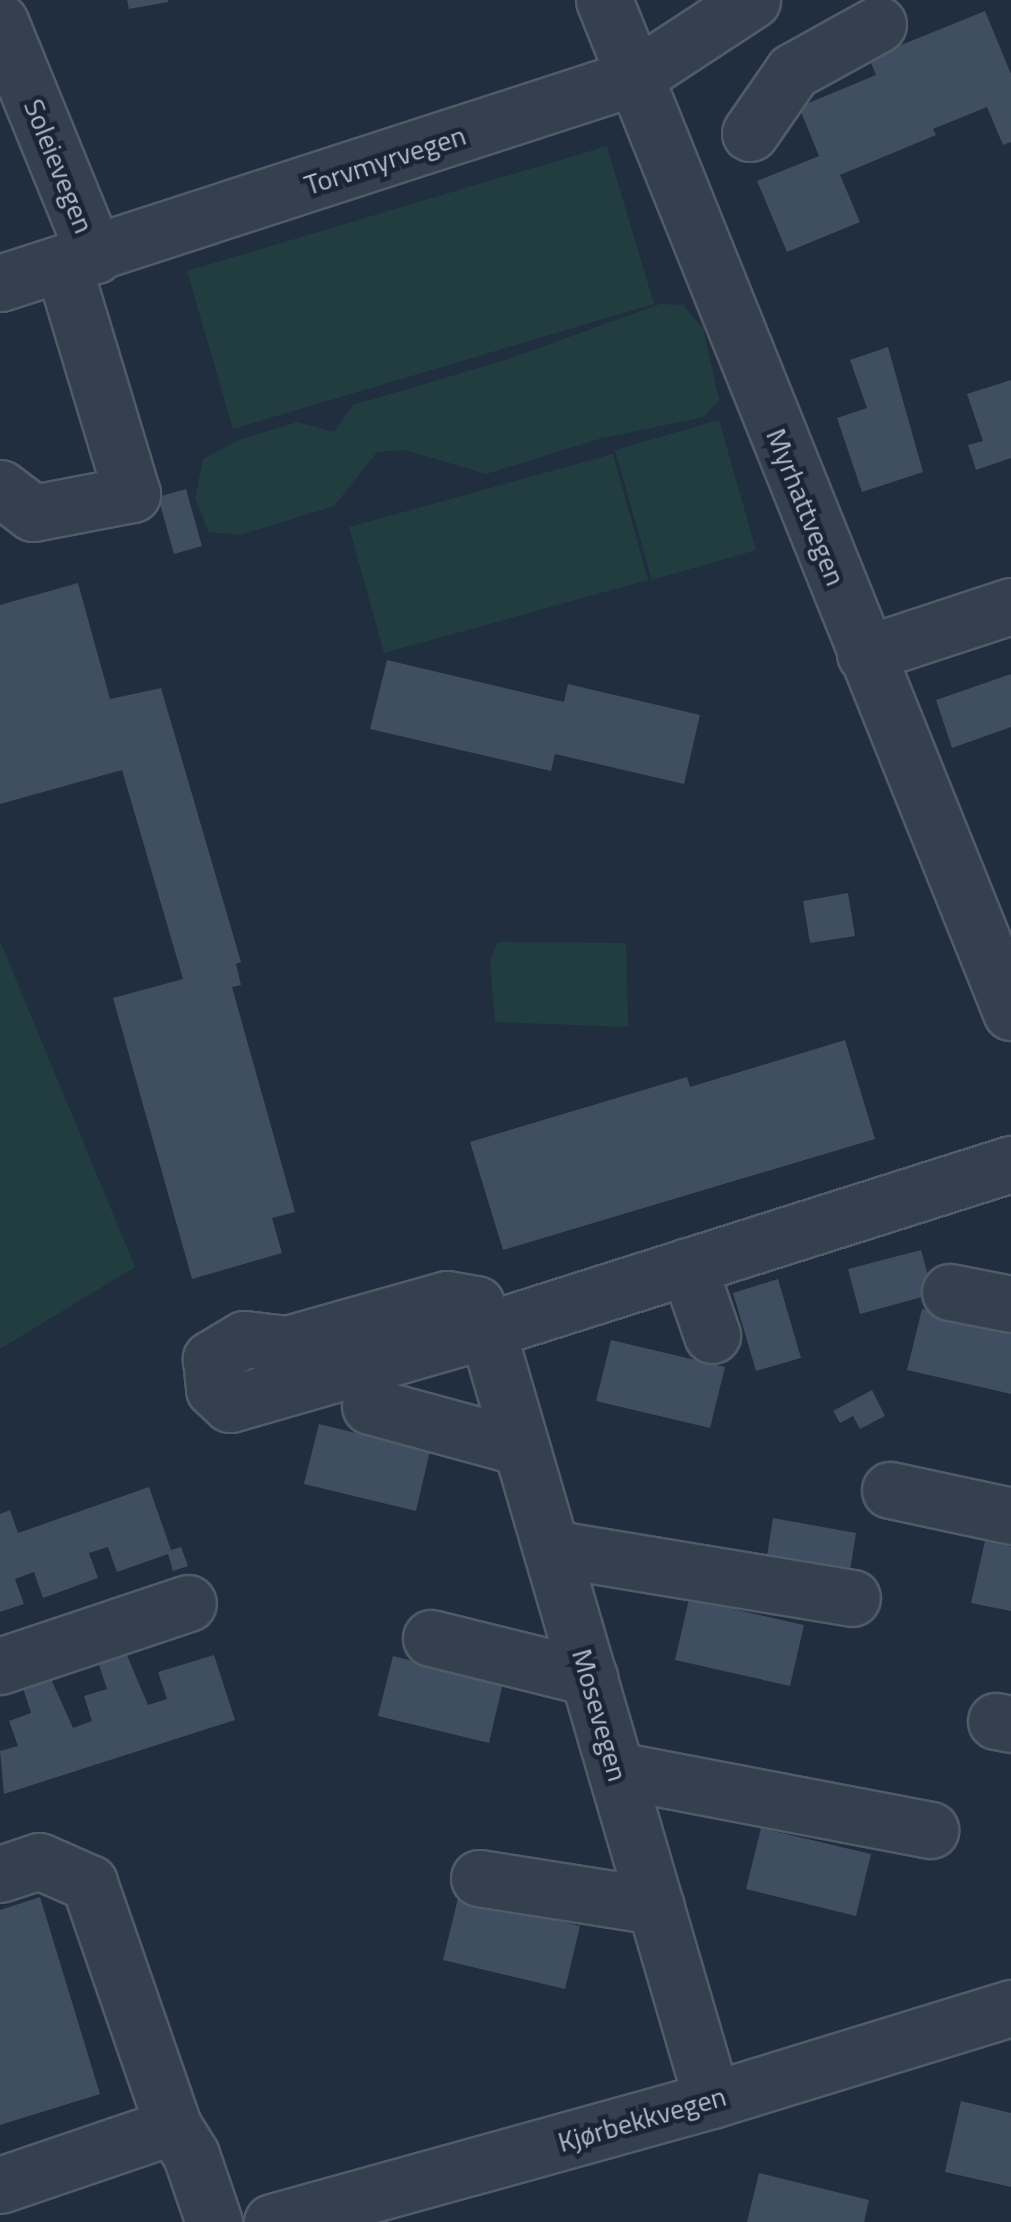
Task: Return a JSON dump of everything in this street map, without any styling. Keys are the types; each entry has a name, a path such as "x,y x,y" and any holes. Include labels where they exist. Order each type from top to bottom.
{"street":[{"name":"Myrhattvegen","path":"604,0 1011,1012"},
{"name":"Torvmyrvegen","path":"0,283 635,77 748,4"},
{"path":"748,4 793,71"},
{"name":"Soleievegen","path":"0,22 79,260 132,494 32,513 0,488"},
{"path":"750,133 793,71 878,24"},
{"path":"864,654 1011,606"},
{"name":"Mosevegen","path":"712,2100 487,1330 1011,1164"},
{"path":"688,1266 712,1336"},
{"path":"950,1292 1011,1304"},
{"path":"370,1406 521,1447"},
{"path":"890,1490 1011,1516"},
{"path":"551,1548 852,1598"},
{"path":"0,1666 188,1604"},
{"path":"431,1638 588,1677"},
{"path":"616,1770 930,1830"},
{"path":"0,1874 39,1862 89,1883 173,2126 214,2222"},
{"path":"479,1878 656,1906"},
{"name":"Kjørbekkvegen","path":"272,2222 712,2100 1011,2008"},
{"path":"0,2186 173,2126"}],"green space":[{"path":"607,146 654,304 233,429 187,271"},
{"path":"660,304 683,305 703,328 719,400 704,417 602,438 486,474 406,450 377,452 334,506 240,535 209,532 195,499 203,459 239,440 297,422 334,432 353,405 506,360"},
{"path":"719,420 756,550 652,580 615,450"},
{"path":"613,454 648,580 384,653 349,527"},
{"path":"0,941 135,1267 0,1349"},
{"path":"498,942 626,943 628,1027 495,1022 490,961"}],"building":[{"path":"127,0 168,0 168,2 129,9"},
{"path":"985,11 1011,74 1011,142 1003,145 987,107 933,129 936,135 840,175 860,222 787,252 757,181 819,156 799,107 876,75 869,58"},
{"path":"888,347 923,472 862,492 837,418 867,408 850,360"},
{"path":"1011,380 1011,458 976,470 968,445 983,441 967,394"},
{"path":"186,489 202,546 174,554 158,497"},
{"path":"78,583 110,699 161,688 241,962 236,964 241,985 232,987 295,1212 272,1218 282,1253 192,1279 113,998 183,979 122,770 0,804 0,605"},
{"path":"387,660 564,702 568,684 700,715 684,784 555,754 551,771 370,729"},
{"path":"1011,674 1011,727 952,748 936,700"},
{"path":"848,893 855,936 810,943 803,901"},
{"path":"845,1040 875,1139 503,1250 470,1142 687,1077 690,1087"},
{"path":"921,1250 933,1294 860,1314 848,1269"},
{"path":"778,1279 801,1358 756,1371 733,1293"},
{"path":"922,1309 1011,1329 1011,1394 907,1370"},
{"path":"611,1340 725,1367 710,1428 596,1401"},
{"path":"872,1390 885,1416 860,1429 853,1416 840,1423 833,1411"},
{"path":"319,1424 430,1451 416,1511 304,1484"},
{"path":"149,1487 171,1550 181,1547 188,1566 173,1571 168,1554 117,1572 108,1547 89,1553 98,1578 43,1598 34,1572 15,1579 24,1604 0,1612 0,1514 10,1510 18,1533"},
{"path":"773,1518 856,1533 849,1577 766,1562"},
{"path":"985,1541 1011,1547 1011,1611 971,1603"},
{"path":"689,1599 804,1625 790,1686 675,1660"},
{"path":"126,1653 148,1705 167,1699 158,1672 214,1655 235,1720 4,1794 0,1751 18,1746 9,1721 31,1713 23,1688 51,1679 73,1728 92,1721 84,1696 107,1689 98,1662"},
{"path":"393,1656 503,1683 489,1743 378,1716"},
{"path":"761,1828 871,1854 856,1916 746,1889"},
{"path":"40,1897 100,2094 0,2125 0,1910"},
{"path":"458,1898 580,1926 565,1989 443,1960"},
{"path":"961,2101 1011,2113 1011,2187 945,2172"},
{"path":"759,2173 869,2200 864,2222 747,2222"}]}
